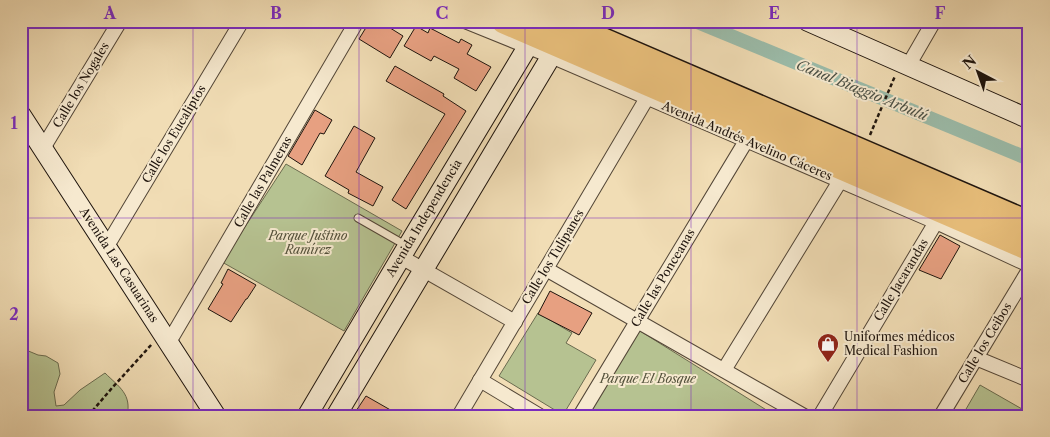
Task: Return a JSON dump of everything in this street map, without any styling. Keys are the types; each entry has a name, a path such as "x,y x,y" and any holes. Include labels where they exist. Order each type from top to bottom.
{"highway":[{"name":"Avenida Andrés Avelino Cáceres","path":"504,21 535,34 559,37 1029,224"},
{"name":"Avenida Andrés Avelino Cáceres","path":"559,37 1029,248"}],"main road":[{"path":"807,21 1029,119"},
{"name":"Avenida Independencia","path":"306,416 535,34"},
{"path":"336,416 424,270 559,37"},
{"name":"Avenida Las Casuarinas","path":"21,115 216,416"}],"street":[{"name":"Calle los Nogales","path":"43,148 120,21"},
{"name":"Calle los Eucaliptos","path":"107,246 242,21"},
{"name":"Calle las Palmeras","path":"166,338 357,21"},
{"name":"Avenida Andrés Avelino Cáceres","path":"464,21 535,34"},
{"path":"908,66 934,21"},
{"name":"Avenida Andrés Avelino Cáceres","path":"559,37 647,98 936,222 1029,265"},
{"name":"Calle los Tulipanes","path":"459,416 647,98"},
{"name":"Calle las Ponceanas","path":"580,416 746,141"},
{"path":"724,370 840,181"},
{"name":"Calle Jacarandas","path":"820,416 936,222"},
{"path":"404,252 424,270 514,322"},
{"path":"546,269 804,416"},
{"name":"Calle los Ceibos","path":"941,416 1029,270"},
{"path":"976,358 1029,380"},
{"path":"480,380 540,416"}],"lane":[{"path":"358,218 404,252"}],"path":[{"path":"877,118 892,82"},
{"path":"88,416 156,341 166,338"}],"green space":[{"name":"Parque Justino Ramírez","path":"286,164 402,231 344,331 222,262"},
{"path":"538,313 572,333 566,343 596,360 563,415 499,376"},
{"name":"Parque El Bosque","path":"637,329 776,416 582,416"},
{"path":"21,342 26,350 46,356 58,363 60,374 54,392 56,406 64,405 80,390 105,373 126,396 128,402 127,416 21,416"},
{"path":"980,385 1029,413 1029,416 962,416"}],"building":[{"path":"370,21 379,21 403,36 390,58 359,39"},
{"path":"416,26 428,33 430,28 459,43 461,39 472,45 467,54 491,67 476,91 454,78 459,69 434,56 431,61 404,46"},
{"path":"395,66 444,94 443,96 466,111 406,209 392,200 445,114 386,81"},
{"path":"315,110 332,120 324,134 320,133 302,165 288,156"},
{"path":"354,126 375,138 356,172 383,187 373,206 348,193 349,190 325,176"},
{"path":"940,235 960,246 941,279 919,270"},
{"path":"228,269 256,285 231,322 208,309 223,284 221,283"},
{"path":"550,291 592,313 579,335 538,314"},
{"path":"366,396 401,416 365,416 356,411"}],"waterway":[{"name":"Canal Biaggio Arbulú","path":"695,21 1029,159"}],"place":[{"name":"Uniformes médicos Medical Fashion","path":"828,363"}]}
